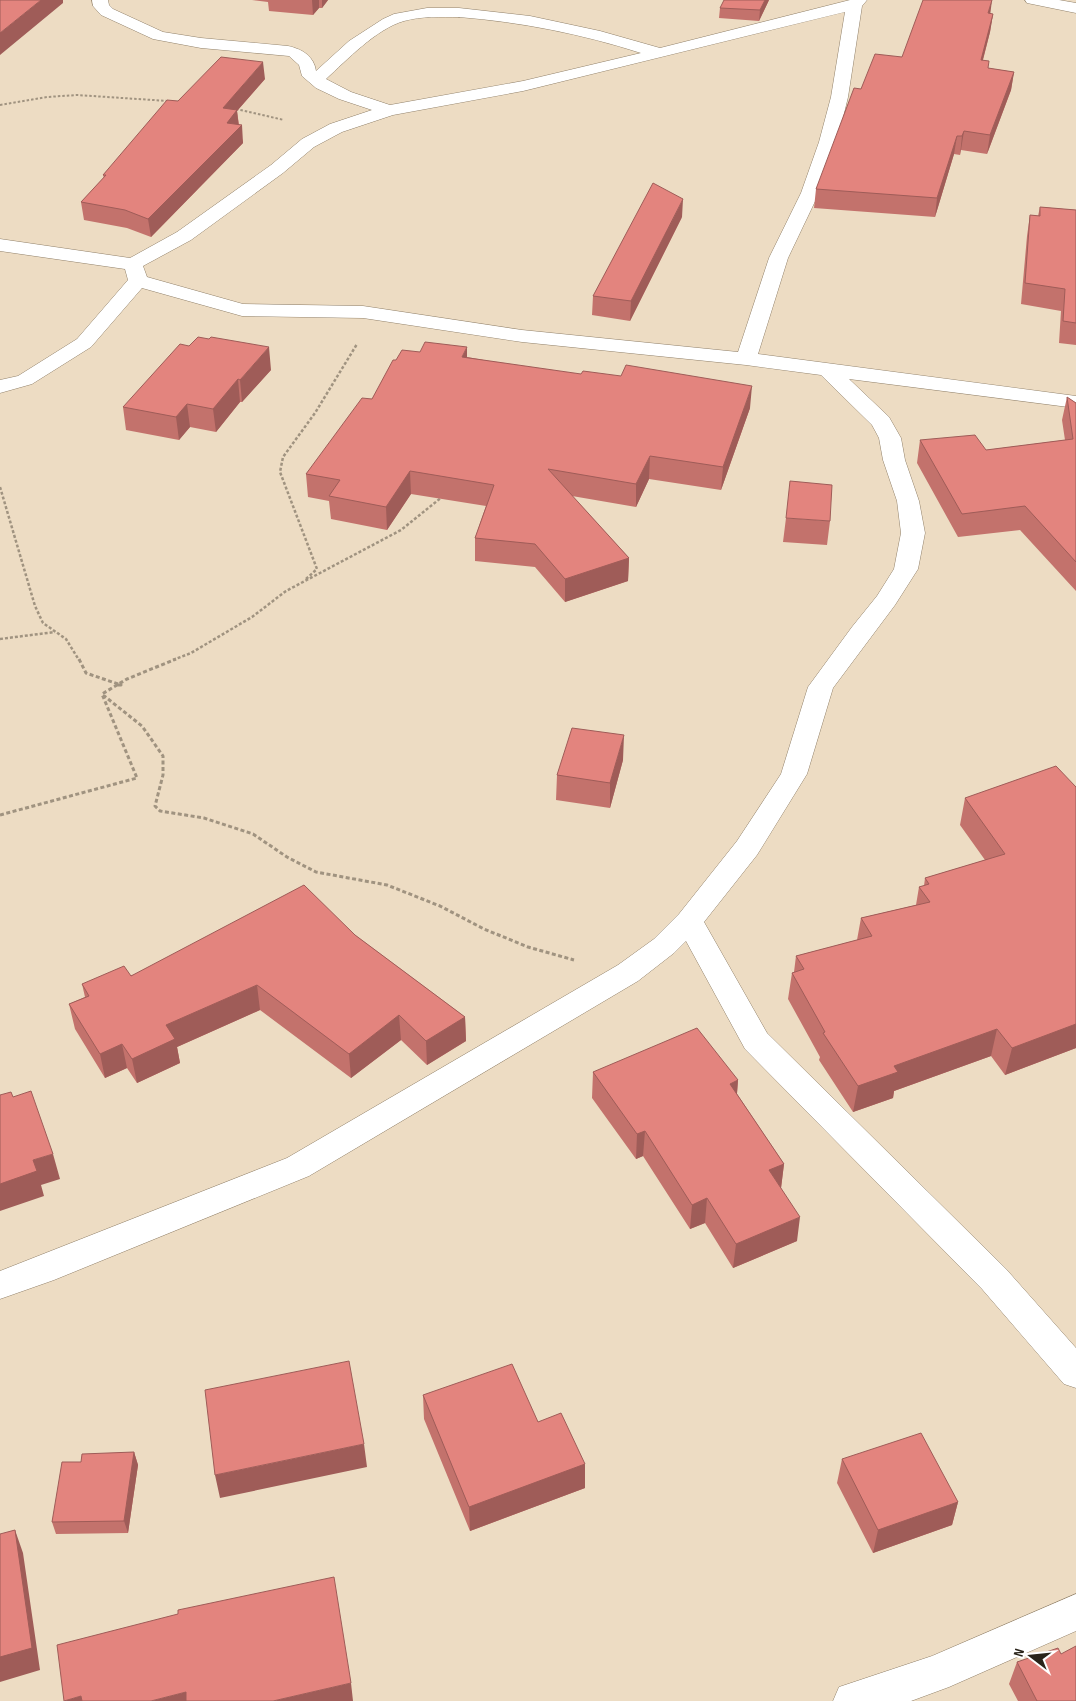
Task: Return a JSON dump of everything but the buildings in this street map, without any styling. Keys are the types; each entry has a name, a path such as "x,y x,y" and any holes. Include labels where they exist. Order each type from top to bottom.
{"street":[{"path":"100,0 101,6 117,18 159,36 201,43 295,52 307,63 308,72 316,80 354,98 389,110"},
{"path":"1033,0 1076,8"},
{"path":"0,387 26,380 84,344 135,273 308,143 336,128 389,110 464,95 523,86 856,3 841,98 813,186 785,242 769,282 746,359"},
{"path":"316,80 362,39 398,18 431,9 453,8 500,13 555,23 617,39 659,53"},
{"path":"0,245 135,273 242,310 363,312 522,336 746,359 1076,402"},
{"path":"0,1285 42,1270 298,1167 628,973 664,946 689,921 747,848 794,774 821,687 887,600 906,569 913,533 908,501 894,460 890,438 882,422 828,370"},
{"path":"689,921 756,1041 994,1279 1076,1373"},
{"path":"853,1701 935,1674 1076,1612"}],"path":[{"path":"0,106 47,97 78,95 140,97 176,102"},
{"path":"230,108 290,121 336,128"},
{"path":"302,583 317,569 280,472 283,457 314,413 376,314"},
{"path":"0,487 35,606 44,623 66,639 86,673 122,685 116,685"},
{"path":"102,694 127,679 191,653 252,617 286,591 400,530 447,494"},
{"path":"0,639 56,632"},
{"path":"0,815 137,778 102,694"},
{"path":"102,694 142,726 163,756 163,774 155,806 160,812 204,818 253,834 287,857 316,872 387,886 440,906 484,929 528,947 628,973"}]}
